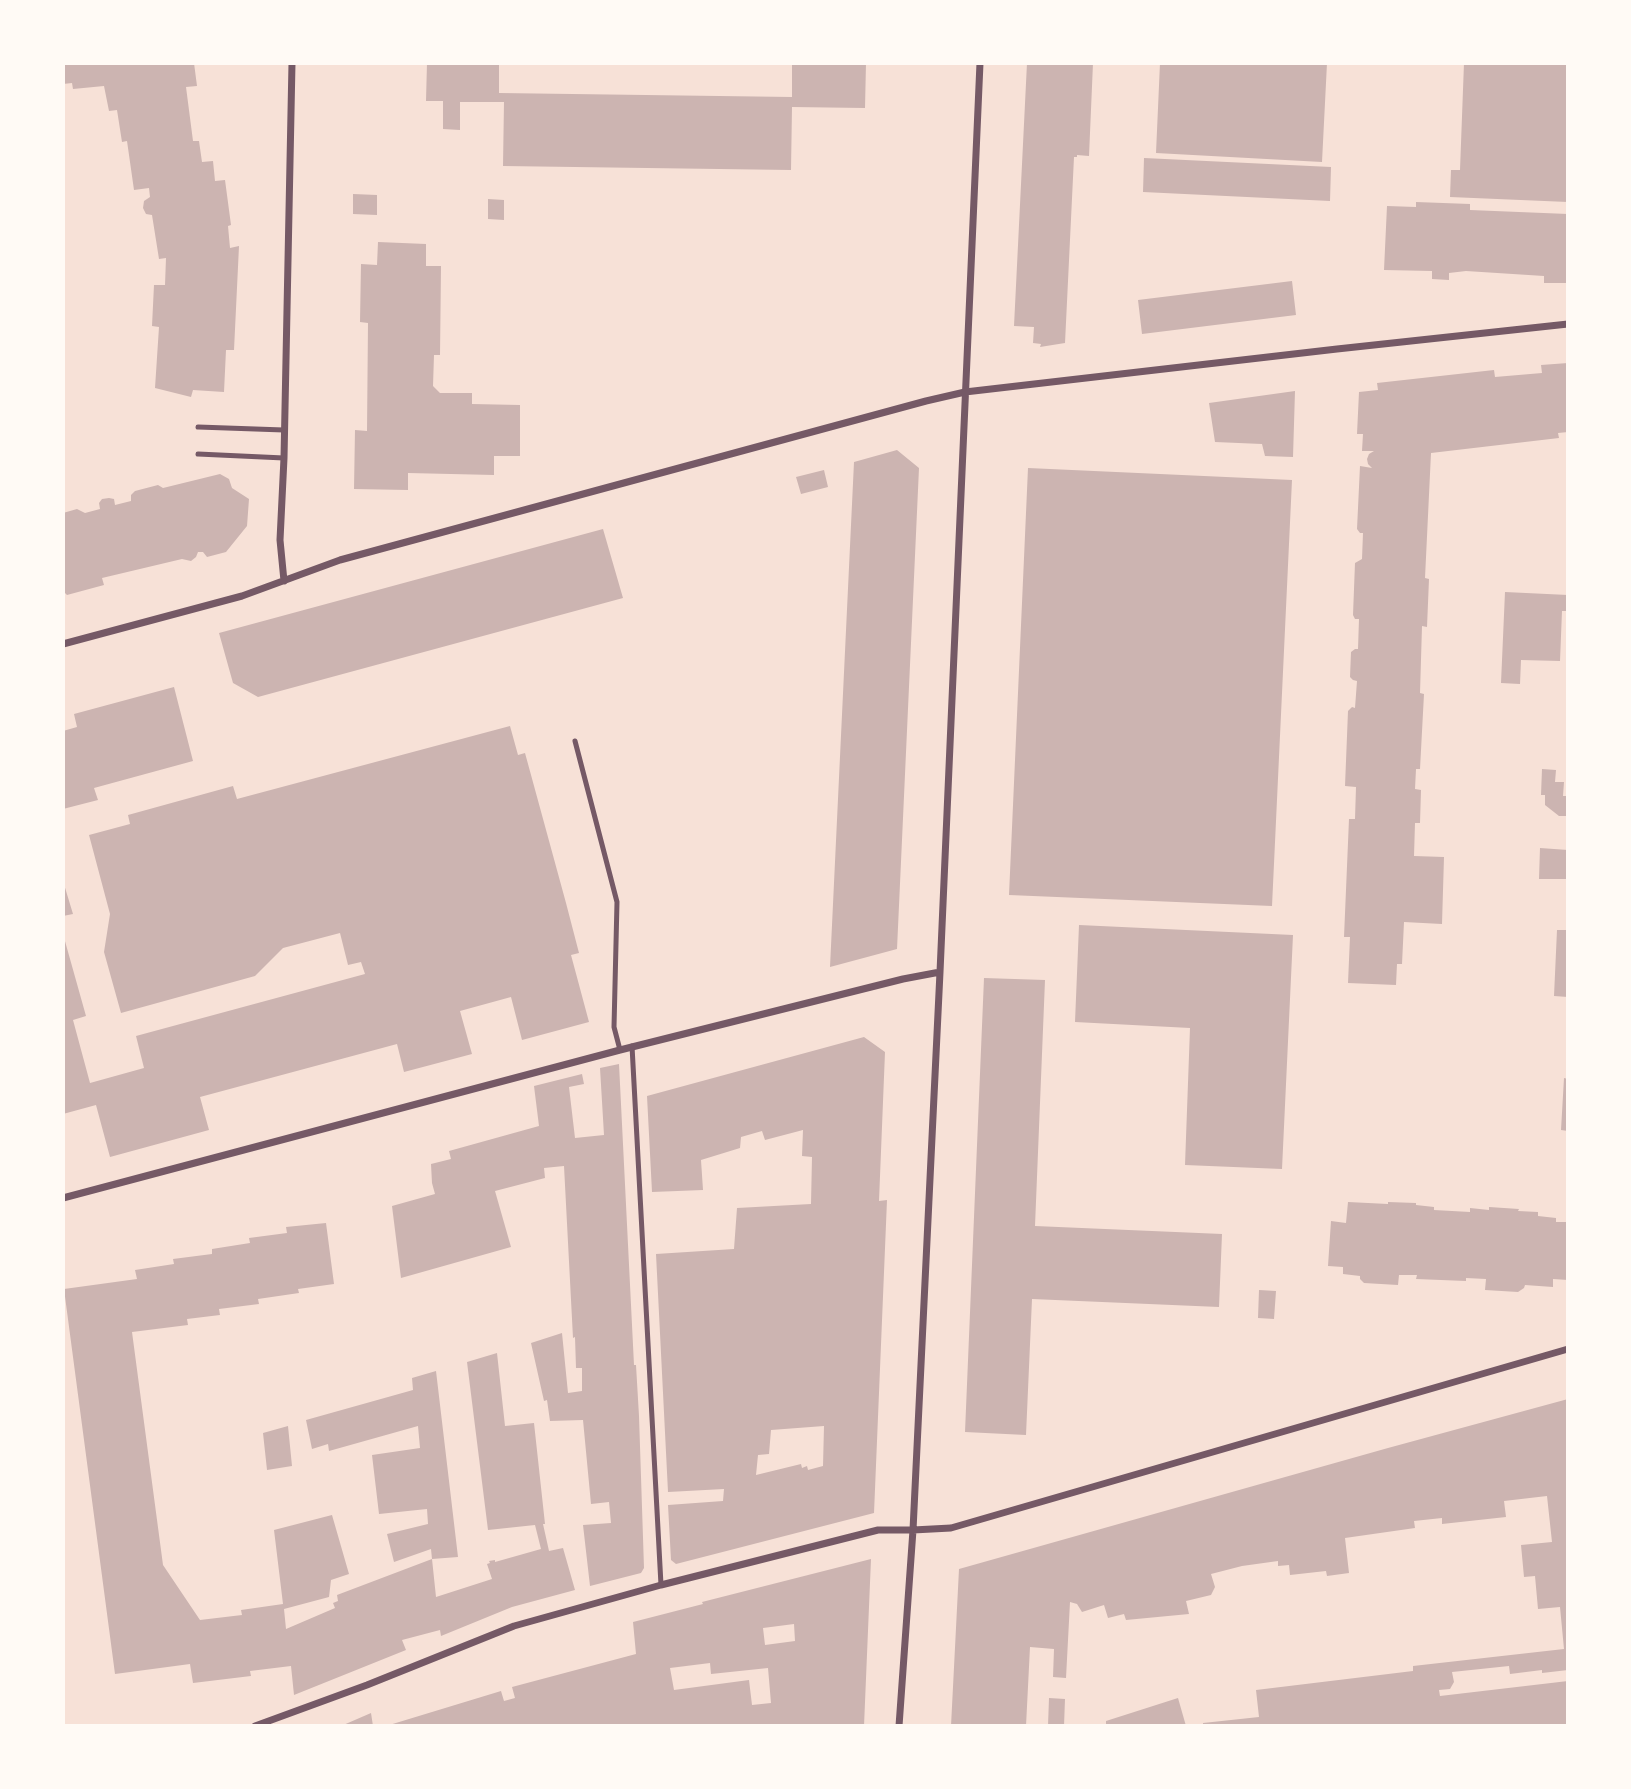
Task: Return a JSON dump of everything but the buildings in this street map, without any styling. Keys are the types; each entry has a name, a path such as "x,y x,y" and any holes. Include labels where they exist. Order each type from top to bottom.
{"street":[{"path":"284,581 280,540 292,63"},
{"path":"899,1726 913,1530 980,63"},
{"path":"63,645 242,596 340,560 965,392 1568,324"},
{"path":"63,1198 632,1046 940,972"},
{"path":"255,1726 514,1626 661,1585 878,1530 951,1528 1568,1349"}],"lane":[{"path":"198,428 284,430"},
{"path":"198,454 284,458"},
{"path":"575,741 617,902 614,1027 620,1050"},
{"path":"632,1046 661,1585"}]}
